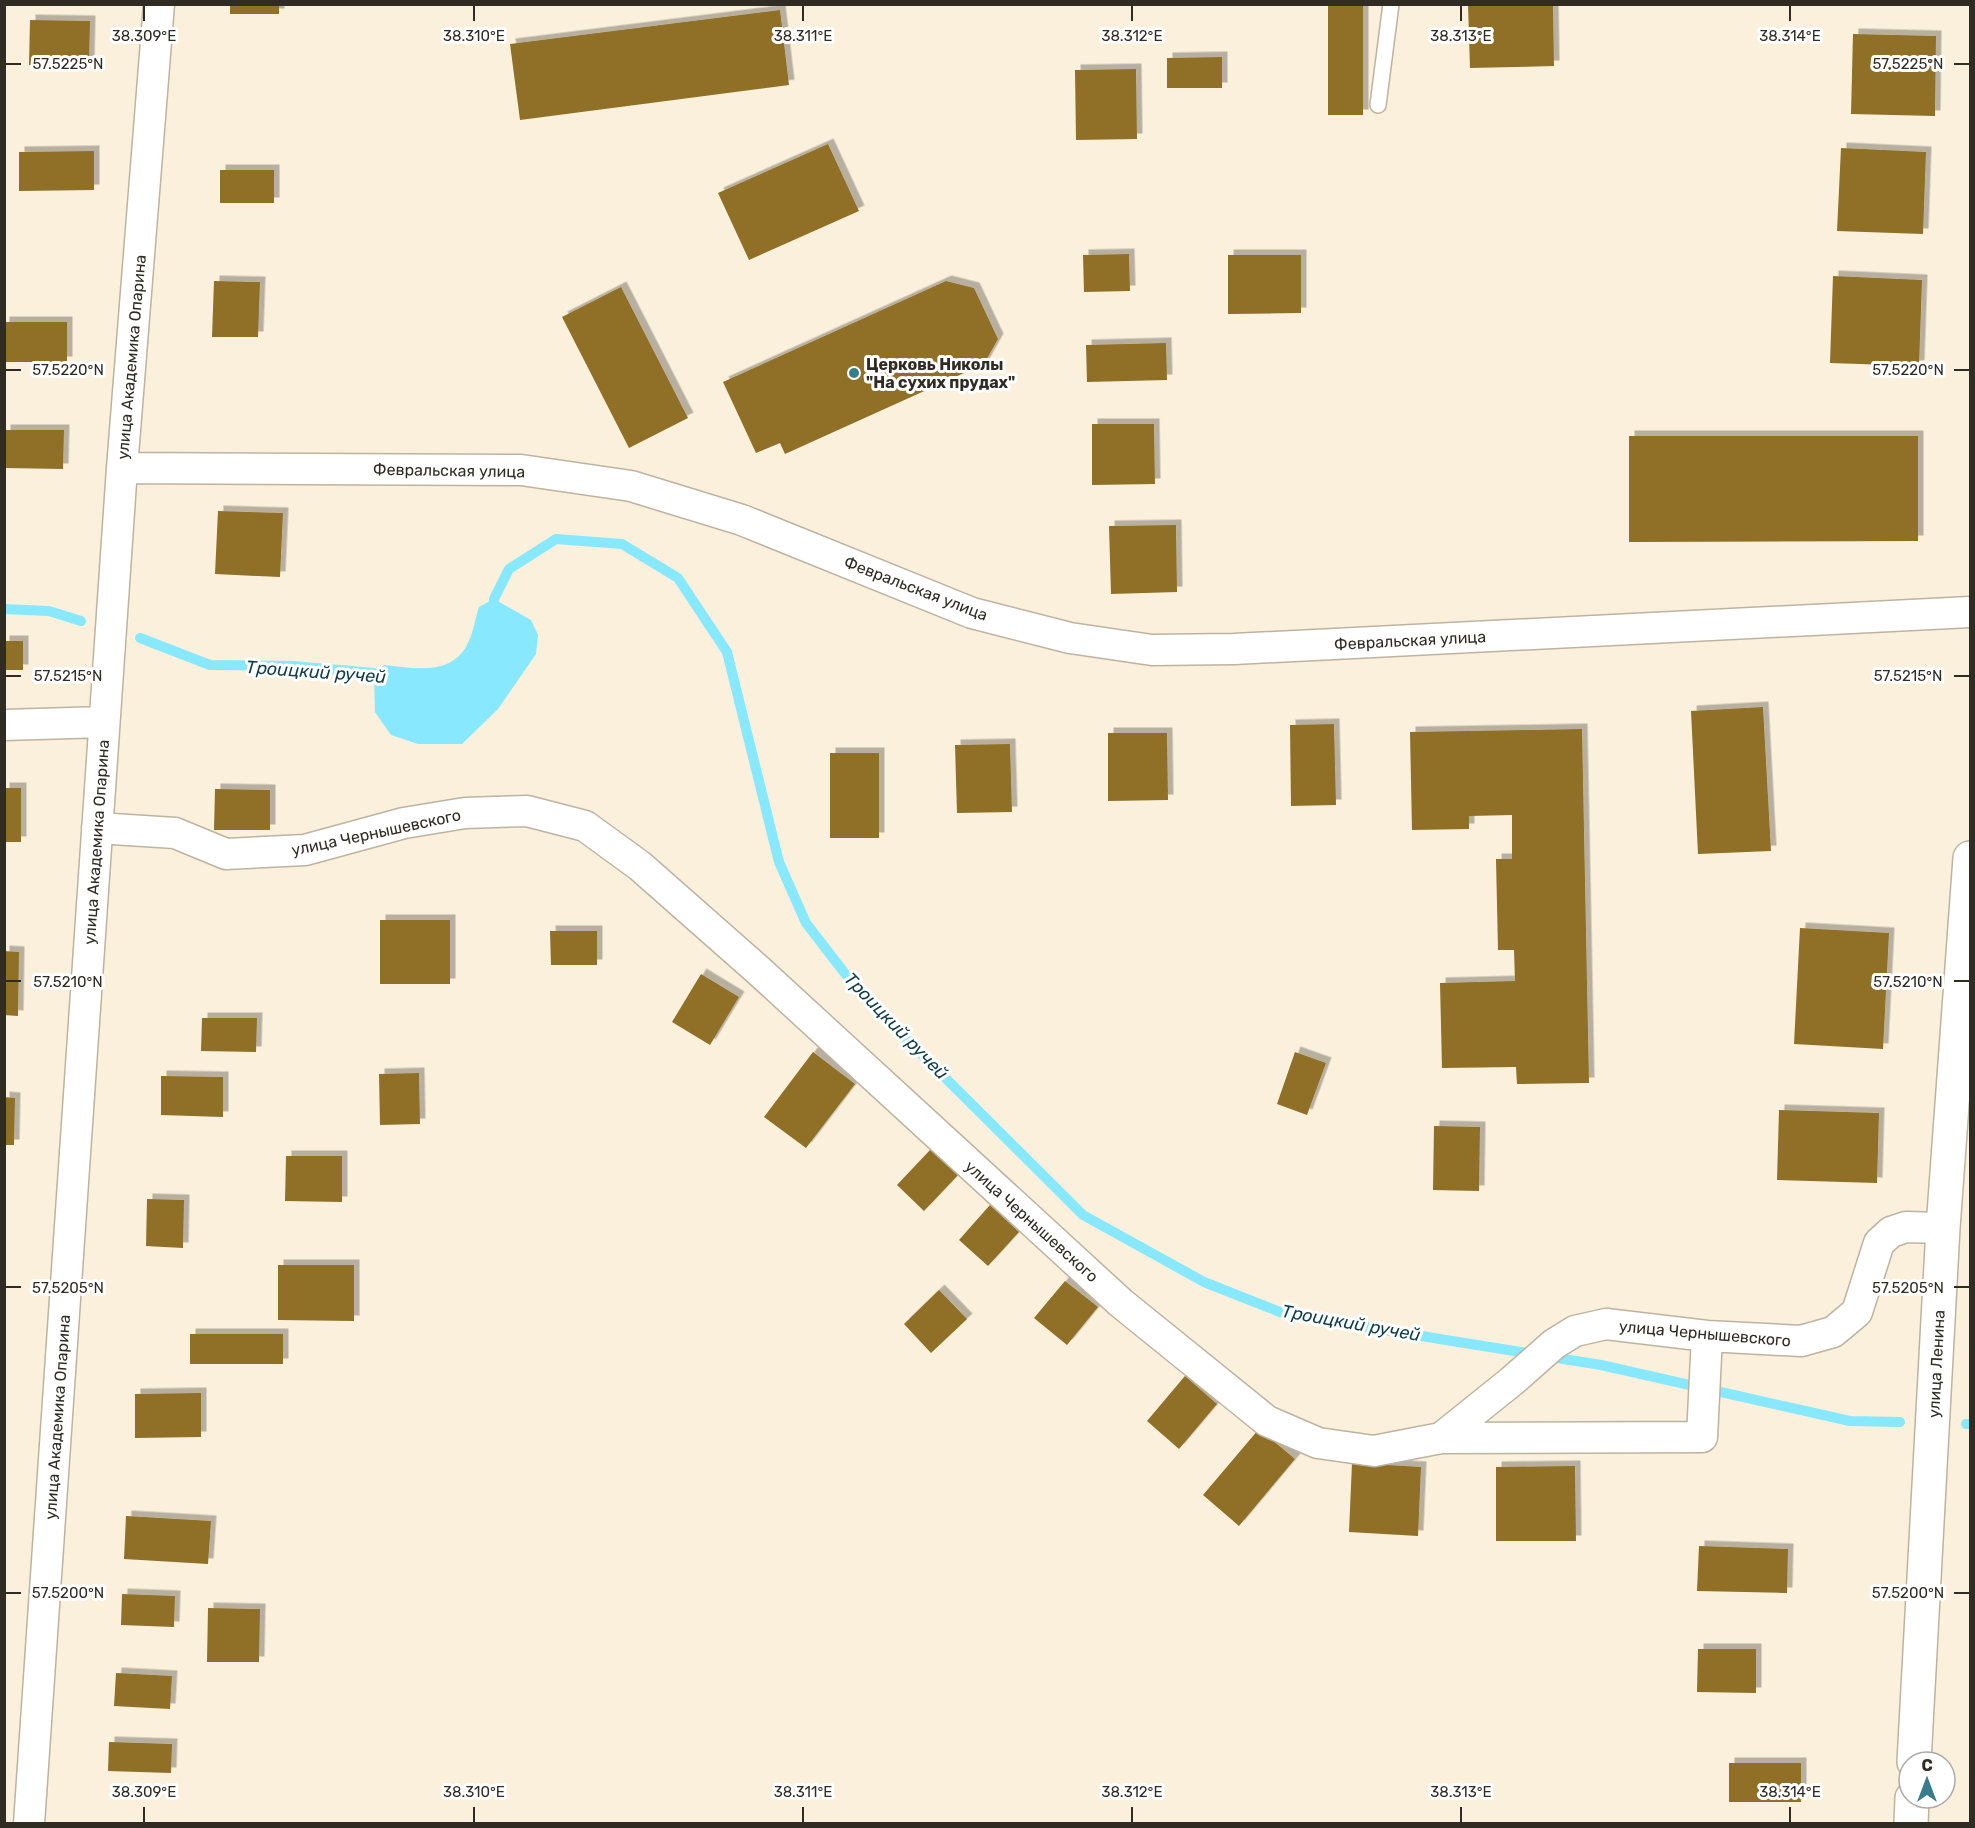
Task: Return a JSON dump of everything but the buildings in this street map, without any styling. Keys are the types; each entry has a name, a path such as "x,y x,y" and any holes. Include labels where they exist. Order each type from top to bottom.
{"street":[{"name":"улица Академика Опарина","path":"29,1824 122,468 159,4"},
{"name":"Февральская улица","path":"122,468 521,470 631,486 742,520 972,613 1070,638 1152,650 1234,649 1971,612"},
{"path":"4,725 104,722"},
{"name":"улица Чернышевского","path":"97,828 175,833 226,854 305,850 404,823 465,813 526,811 585,825 640,866 750,963 1121,1303 1267,1421 1318,1443 1374,1451 1441,1438 1512,1382 1554,1344 1575,1331 1606,1324 1707,1350 1801,1341 1833,1332 1857,1312 1880,1243 1891,1232 1906,1227 1943,1228"},
{"name":"улица Ленина","path":"1915,1750 1943,1228 1971,858"},
{"path":"1441,1438 1702,1437 1707,1350"}],"lane":[{"path":"1378,105 1391,4"}],"water":[{"path":"494,599 531,620 538,635 536,654 498,709 462,744 418,744 391,735 375,712 374,673 384,665 429,668 450,662 466,647 479,607"}],"waterway":[{"name":"Троицкий ручей","path":"493,613 494,599 509,569 556,539 622,544 678,578 727,652 779,862 806,923 860,993 1083,1215 1204,1282 1285,1314 1601,1365 1850,1421 1900,1422"},
{"name":"Троицкий ручей","path":"4,609 49,611 81,621"},
{"name":"Троицкий ручей","path":"140,638 210,665 293,666 388,676"}],"place":[{"name":"Церковь Николы \"На сухих прудах\"","path":"854,373"}]}
